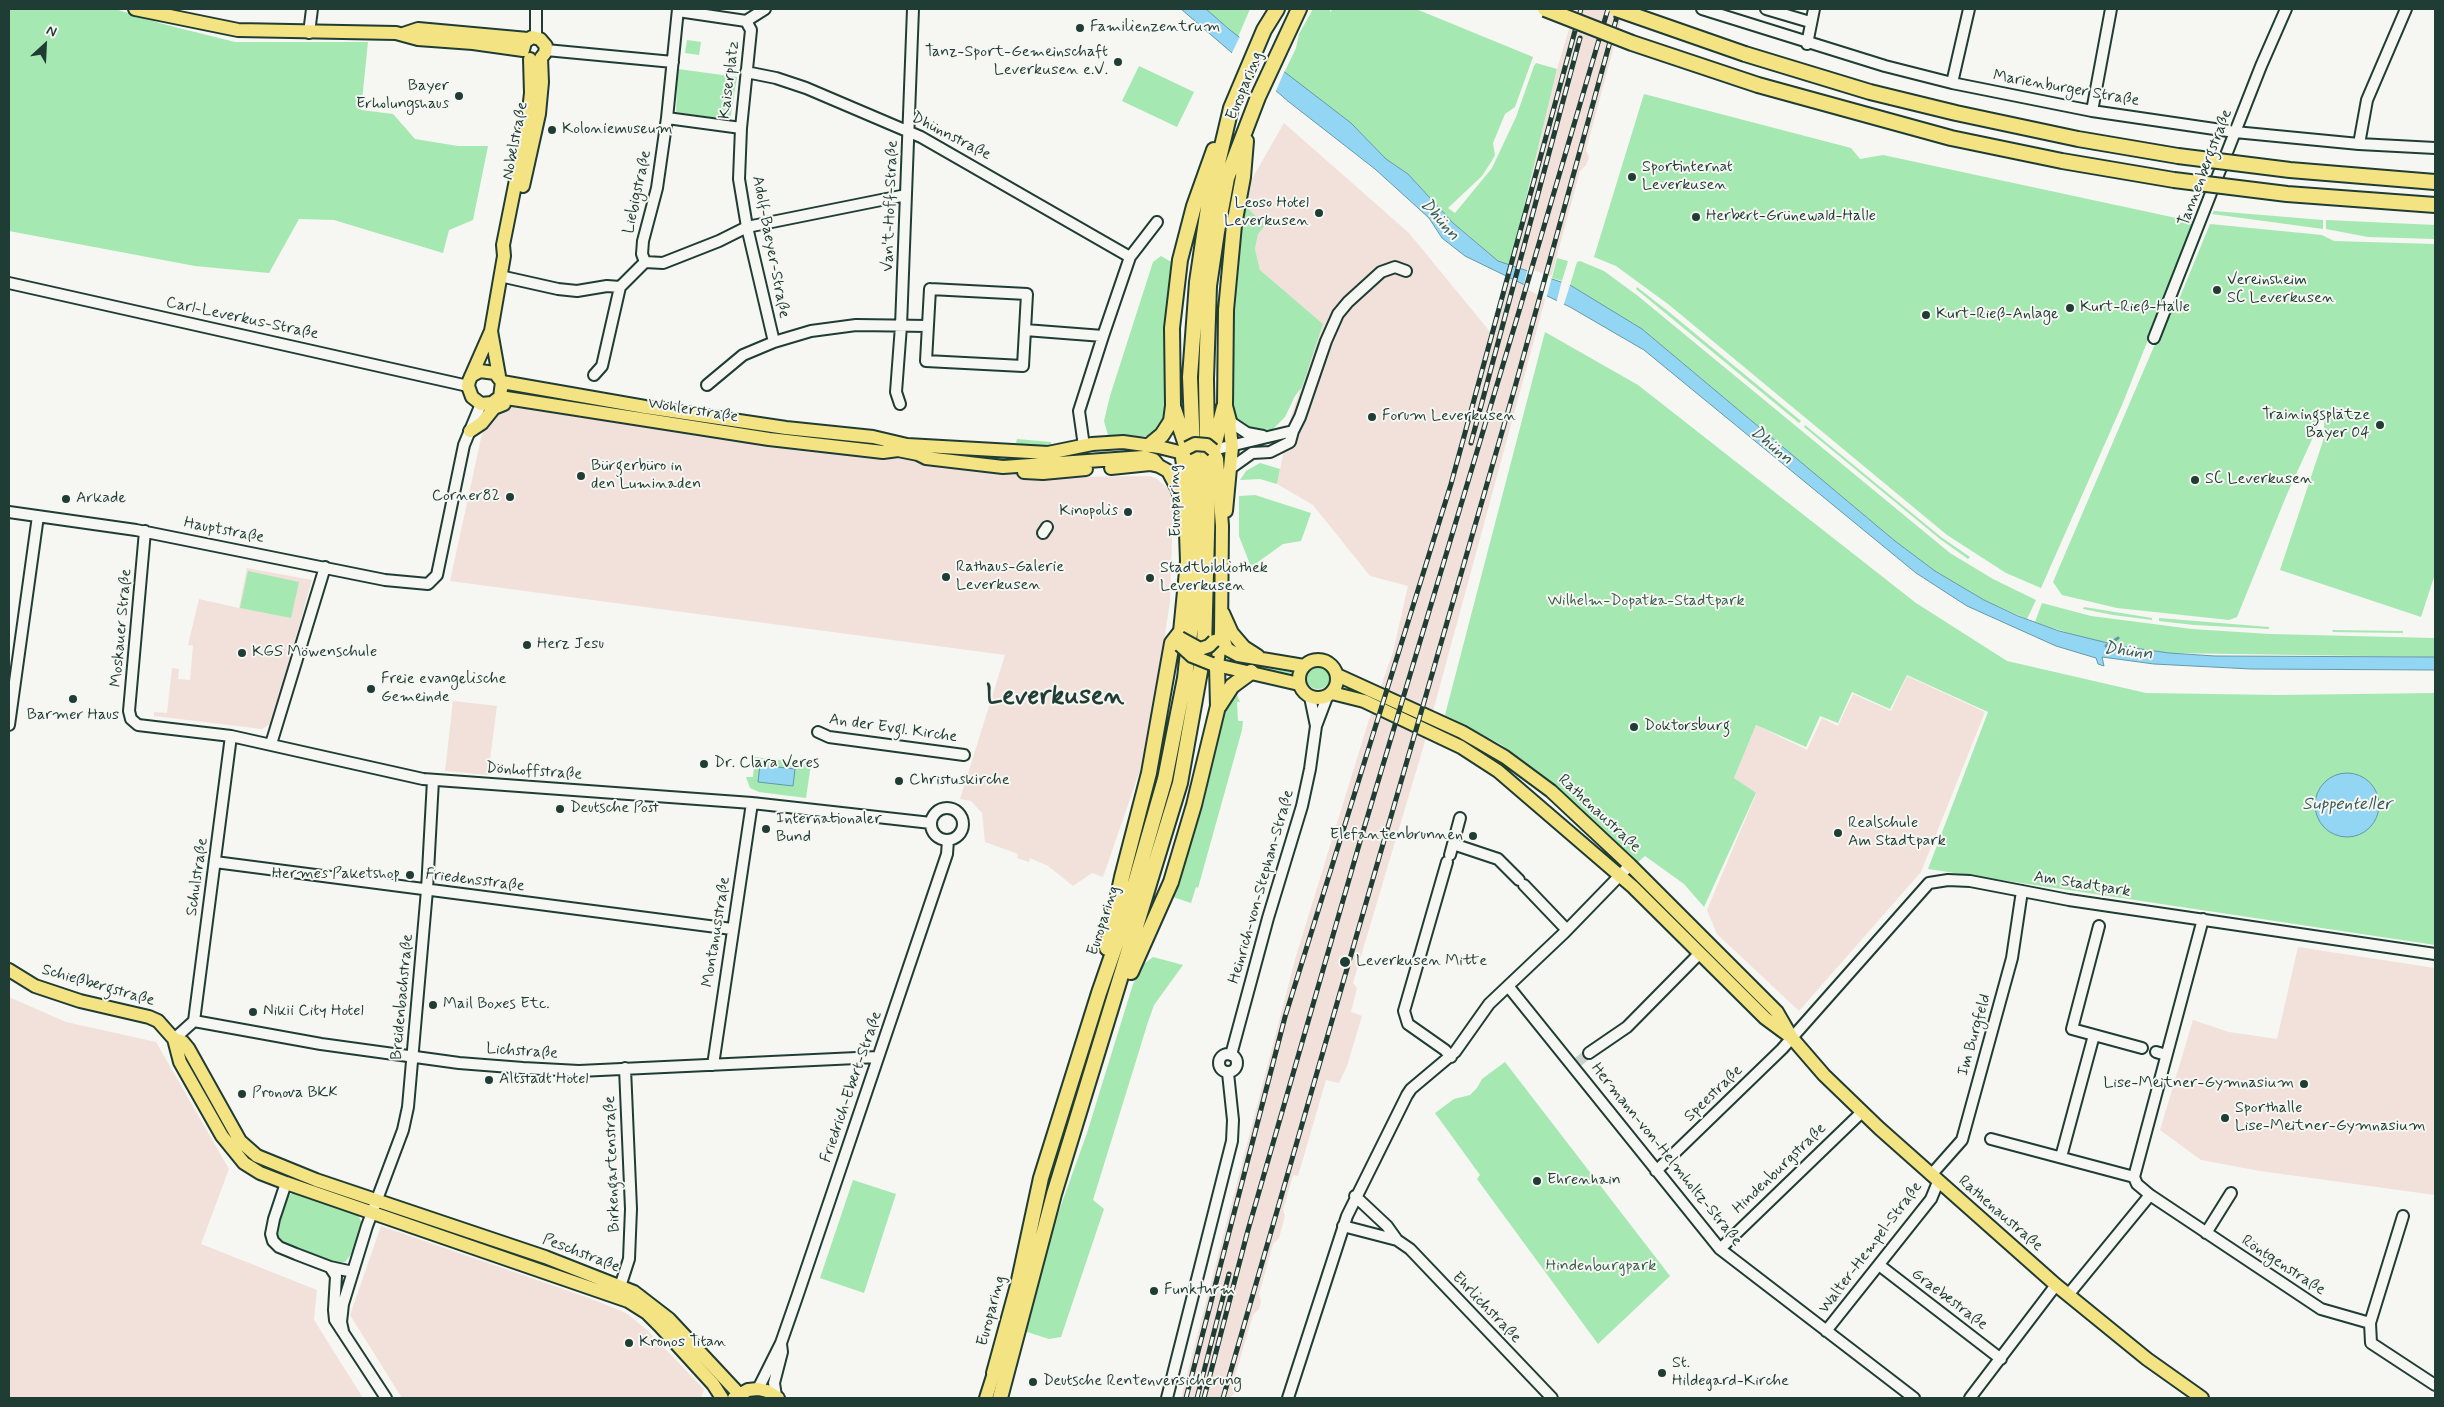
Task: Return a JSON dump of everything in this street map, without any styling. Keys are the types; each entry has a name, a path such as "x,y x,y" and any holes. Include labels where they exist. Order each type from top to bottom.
{"highway":[{"name":"Europaring","path":"994,1373 1018,1285 1041,1178 1126,914 1165,779 1185,678 1195,589 1195,498 1190,377 1197,282 1209,201 1231,108 1264,30 1277,9"},
{"name":"Europaring","path":"1000,1398 1040,1242 1180,782 1200,678 1207,589 1206,379 1209,286 1227,178 1258,97 1281,44 1299,9"},
{"path":"1545,9 1641,46 1758,86 1951,138 2053,160 2174,180 2287,194 2435,206"},
{"path":"1616,9 1807,74 1934,108 2029,130 2128,148 2234,164 2346,176 2435,182"},
{"path":"1150,445 1171,422 1173,406 1172,328 1180,260 1204,174 1231,108"},
{"path":"1229,421 1225,406 1224,354 1234,225 1243,177 1247,128"},
{"path":"1173,406 1182,433 1185,451"},
{"path":"1213,450 1225,406"},
{"path":"1099,993 1122,877 1149,773 1172,643 1180,639"},
{"path":"1104,1034 1171,882 1194,805 1218,706 1214,665"},
{"path":"1218,706 1232,686 1251,672"}],"main road":[{"path":"135,9 163,12 238,30 403,34 418,39 534,49"},
{"name":"Nobelstraße","path":"470,381 492,331 504,256 534,141 541,98 534,49"},
{"name":"Nobelstraße","path":"492,331 499,375"},
{"path":"485,370 499,375 500,396 492,403 480,404 472,397 470,381 485,370"},
{"name":"Wöhlerstraße","path":"499,375 522,387 739,421 873,437 900,435 924,440 936,445 1048,453 1084,446 1123,442 1185,451"},
{"name":"Wöhlerstraße","path":"500,396 513,400 769,439 883,452 893,458 916,461 926,458 1003,467 1071,466 1144,457 1154,460 1159,466 1168,471 1178,490 1180,499 1185,504"},
{"path":"470,432 482,423 494,408 513,400"},
{"path":"1222,526 1231,468 1232,447 1229,421"},
{"name":"Europaring","path":"1180,639 1187,561 1185,504 1188,499 1188,490 1182,465 1185,451 1196,444 1207,445 1213,450"},
{"path":"1071,466 1092,453 1150,445"},
{"path":"1213,450 1217,459 1222,526 1221,606 1214,665"},
{"path":"1221,606 1226,623 1238,640 1244,647 1267,660"},
{"path":"1180,639 1200,649 1209,646 1217,637"},
{"path":"1217,637 1227,649 1238,655 1304,666"},
{"path":"1180,639 1192,656 1214,665 1300,684"},
{"path":"1323,660 1330,664 1337,675 1336,688 1330,695 1310,697 1300,684 1299,678 1304,666 1310,662 1323,660"},
{"name":"Rathenaustraße","path":"1337,675 1453,727 1505,757 1550,791 1630,865 1776,1012 1792,1038 1824,1075 1862,1112 2056,1285 2147,1359 2202,1398"},
{"name":"Rathenaustraße","path":"1330,695 1364,701 1461,747 1491,766 1558,820 1633,887 1767,1020 1792,1038"},
{"name":"Schießbergstraße","path":"9,970 35,986 80,1002 149,1016 158,1021 174,1039 180,1062 233,1152 254,1169 286,1183 374,1206"},
{"name":"Schießbergstraße","path":"174,1039 183,1042 188,1048 240,1140 252,1153 272,1164 374,1206"},
{"name":"Peschstraße","path":"374,1206 545,1257 618,1291 651,1303 669,1319 736,1396"},
{"name":"Peschstraße","path":"618,1291 628,1301 646,1313 713,1384 722,1398"},
{"name":"Europaring","path":"986,1398 994,1373"},
{"path":"736,1396 758,1389 777,1397"}],"street":[{"path":"309,33 312,9"},
{"name":"Nobelstraße","path":"534,49 536,9"},
{"path":"746,21 765,9"},
{"name":"Van't-Hoff-Straße","path":"900,404 896,392 901,326 913,9"},
{"name":"Marienburger Straße","path":"1702,9 1807,44 1885,66 1952,83 2092,112 2235,132 2359,144 2435,148"},
{"path":"1766,9 1810,22"},
{"path":"1807,44 1814,9"},
{"path":"1952,83 1969,9"},
{"path":"2092,112 2111,9"},
{"name":"Tannenbergstraße","path":"2154,338 2235,132 2286,9"},
{"path":"2359,144 2367,100 2406,9"},
{"name":"Kaiserplatz","path":"678,10 746,21 751,30 741,128 667,118 678,10"},
{"path":"534,49 673,62"},
{"name":"Dhünnstraße","path":"746,72 776,78 806,88 908,132 1000,181 1130,257"},
{"name":"Liebigstraße","path":"645,262 642,254 643,241 657,188 667,118"},
{"name":"Adolf-Baeyer-Straße","path":"741,128 739,179 747,227 774,342"},
{"path":"594,375 602,366 620,287 645,262 663,263 719,241 747,227 906,195"},
{"path":"1084,446 1079,410 1103,336 1130,257 1157,222"},
{"path":"1231,468 1252,453 1270,452 1283,448 1290,442 1326,341 1338,314 1348,302 1381,272 1395,267 1406,271"},
{"path":"500,276 558,289 577,291 608,286 620,287"},
{"name":"Carl-Leverkus-Straße","path":"9,284 400,369 470,381"},
{"path":"930,289 1027,294 1023,366 926,361 928,326 930,289"},
{"path":"707,385 743,355 774,342 811,331 856,325 928,326"},
{"path":"1025,330 1103,336"},
{"path":"470,432 480,404"},
{"path":"1229,421 1246,433 1269,436"},
{"path":"1213,450 1232,447 1293,430"},
{"name":"Hauptstraße","path":"9,512 145,531 324,566 385,580 428,584 433,581 436,575 445,542 464,445 470,432"},
{"path":"9,725 38,516"},
{"name":"Moskauer Straße","path":"138,725 131,719 129,711 145,531"},
{"path":"271,744 324,566"},
{"name":"Heinrich-von-Stephan-Straße","path":"1167,1398 1232,1141 1233,1120 1228,1072 1222,1070 1219,1060 1224,1056 1231,1055 1257,956 1302,806 1310,769 1316,726 1330,695"},
{"name":"Heinrich-von-Stephan-Straße","path":"1310,697 1316,726"},
{"name":"Dönhoffstraße","path":"138,725 231,736 433,780 752,803 931,824"},
{"name":"An der Evgl. Kirche","path":"818,732 829,737 964,755"},
{"name":"Schulstraße","path":"194,1021 231,736"},
{"name":"Breidenbachstraße","path":"343,1331 342,1309 353,1272 374,1206 403,1130 414,1055 427,890 433,780"},
{"name":"Montanusstraße","path":"712,1065 752,803"},
{"path":"944,809 958,813 961,817 962,827 958,836 948,840 938,837 931,824 935,814 944,809"},
{"path":"1451,1057 1445,1050 1408,1024 1404,1011 1460,818"},
{"name":"Friedrich-Ebert-Straße","path":"758,1389 781,1343 947,854 948,840"},
{"path":"1453,844 1498,860 1567,930"},
{"name":"Friedensstraße","path":"215,862 732,929"},
{"path":"1288,1398 1343,1226 1355,1196 1411,1089 1451,1057 1483,1011 1567,930 1630,865"},
{"name":"Am Stadtpark","path":"1792,1038 1929,883 1948,880 2435,954"},
{"name":"Im Burgfeld","path":"1934,1178 1962,1140 2012,958 2022,891"},
{"path":"1991,1139 2134,1177 2161,1053 2203,919"},
{"path":"2099,926 2072,1029 2142,1048"},
{"path":"1590,1053 1627,1027 1700,953"},
{"name":"Hermann-von-Helmholtz-Straße","path":"1508,986 1576,1064 1656,1171 1720,1249 1914,1398"},
{"path":"174,1039 194,1021"},
{"name":"Lichstraße","path":"194,1021 273,1036 459,1063 579,1071 878,1057"},
{"path":"2061,1157 2094,1035"},
{"name":"Speestraße","path":"1656,1171 1792,1038"},
{"name":"Birkengartenstraße","path":"618,1291 629,1260 631,1209 625,1068"},
{"name":"Hindenburgstraße","path":"1720,1249 1862,1112"},
{"name":"Röntgenstraße","path":"2134,1177 2138,1184 2150,1195 2321,1309 2370,1323"},
{"name":"Walter-Hempel-Straße","path":"1826,1331 1931,1199 1934,1178"},
{"path":"286,1183 274,1219 271,1234 272,1241 279,1247 296,1254 330,1267 353,1272"},
{"path":"2206,1233 2231,1193"},
{"path":"2068,1295 2150,1195"},
{"name":"Ehrlichstraße","path":"1355,1196 1387,1226 1397,1240 1410,1249 1551,1398"},
{"path":"2403,1216 2370,1323 2371,1343 2435,1385"},
{"name":"Ehrlichstraße","path":"1343,1226 1397,1240"},
{"name":"Graebestraße","path":"1879,1265 2001,1359"},
{"path":"330,1267 336,1276 335,1320 386,1398"},
{"path":"1970,1398 2056,1285"},
{"name":"Friedrich-Ebert-Straße","path":"777,1397 774,1382 782,1352 781,1343"}],"shaded area":[{"path":"1575,9 1624,9 1586,150 1589,158 1586,165 1580,171 1423,748 1353,983 1357,988 1351,1012 1362,1016 1347,1066 1339,1083 1326,1080 1298,1176 1293,1175 1283,1210 1285,1216 1279,1238 1273,1244 1259,1294 1261,1301 1259,1309 1253,1315 1234,1379 1234,1394 1229,1398 1181,1398 1296,956 1368,723 1393,652 1408,586 1370,576 1313,505 1277,484 1291,416 1323,324 1260,270 1255,249 1258,234 1243,204 1249,184 1284,123 1409,233 1491,333 1517,238 1557,69"},
{"path":"515,405 1014,474 1069,477 1150,476 1157,479 1170,490 1173,509 1170,602 1147,750 1103,877 1092,873 1073,886 1048,866 1030,858 1029,862 1017,858 1018,854 985,842 982,813 971,801 960,799 1005,655 450,581 483,429 499,407"},
{"name":"KGS Möwenschule","path":"247,568 312,580 272,723 262,729 154,716 154,712 167,713 172,668 179,669 178,679 190,680 193,646 188,645 199,599 239,608"},
{"name":"Realschule Am Stadtpark","path":"1907,676 1985,712 1921,872 1799,1011 1717,934 1707,910 1756,794 1734,778 1756,725 1807,750 1822,718 1838,726 1853,694 1891,711"},
{"path":"453,701 497,706 488,775 445,771"},
{"name":"Lise-Meitner-Gymnasium","path":"2298,947 2435,968 2435,1195 2260,1171 2201,1160 2160,1130 2193,1020 2229,1032 2277,1039"},
{"path":"9,997 66,1022 156,1042 229,1169 201,1244 317,1290 314,1320 363,1398 9,1398"},
{"path":"381,1226 592,1299 626,1313 647,1330 704,1389 701,1398 402,1398 350,1315"}],"green space":[{"path":"9,9 115,9 163,24 235,42 368,42 361,110 393,114 415,139 458,146 488,146 473,220 449,230 443,253 334,220 299,219 269,273 195,266 9,231"},
{"path":"1206,9 1250,9 1238,37"},
{"path":"1313,9 1330,9 1330,12 1333,9 1416,9 1533,57 1515,107 1505,114 1493,143 1495,155 1482,176 1448,208 1455,213 1492,168 1516,117 1536,63 1557,69 1510,265 1498,261 1453,223 1408,174 1386,159 1351,123 1284,73 1296,48 1299,34"},
{"path":"687,40 701,42 699,55 685,53"},
{"path":"1139,66 1194,92 1177,127 1122,101"},
{"path":"678,69 737,77 730,120 676,112"},
{"name":"Kurt-Rieß-Anlage","path":"1644,94 1851,148 1860,159 1883,155 2195,222 2122,405 2041,588 2006,573 1947,535 1668,304 1616,266 1594,257"},
{"path":"1243,204 1265,225 1258,234 1255,249 1260,270 1323,324 1302,387 1295,396 1285,417 1272,430 1253,429 1241,425 1234,418 1230,395 1235,281"},
{"path":"2214,211 2323,220 2323,229 2212,214"},
{"path":"2326,220 2435,225 2435,239 2368,237 2326,229"},
{"path":"2210,224 2322,235 2334,241 2435,244 2435,574 2421,617 2280,570 2323,441 2325,411 2287,494 2237,617 2229,620 2117,608 2062,595 2053,582 2170,309 2175,309"},
{"path":"1161,256 1173,263 1166,356 1164,420 1157,430 1147,436 1109,439 1104,421 1110,396 1153,262"},
{"path":"1557,258 1568,261 1562,281 1552,278"},
{"path":"1580,261 1604,271 1638,296 1950,553 1993,579 2036,600 2027,619 1984,600 1935,571 1895,541 1642,329 1570,285 1577,262"},
{"path":"1637,287 1801,421 1799,423 1636,289"},
{"name":"Wilhelm-Dopatka-Stadtpark","path":"1545,332 1638,385 1916,603 2007,661 2146,693 2278,695 2435,693 2435,945 1928,869 1988,712 1907,675 1890,709 1852,692 1838,723 1820,716 1806,747 1756,725 1734,778 1756,793 1704,907 1684,884 1645,856 1637,863 1502,745 1445,715"},
{"path":"1805,425 1941,537 1970,557 1968,559 1940,539 1804,427"},
{"path":"1017,439 1051,442 1050,448 1039,448 1016,443"},
{"path":"911,450 1025,457 1051,461 1006,462"},
{"path":"1260,463 1280,469 1277,484 1260,479 1240,480 1246,471"},
{"path":"1255,495 1311,513 1301,541 1283,544 1251,567 1239,536 1239,496"},
{"path":"248,571 299,582 291,618 240,608"},
{"path":"2042,603 2091,616 2192,629 2269,634 2435,638 2435,657 2169,653 2097,642 2037,623 2035,622"},
{"path":"2084,607 2152,618 2152,620 2113,615 2083,609"},
{"path":"2159,618 2269,627 2269,629 2194,625 2159,621"},
{"path":"2332,630 2403,631 2403,633 2333,632"},
{"path":"1221,652 1295,671 1294,677 1222,663"},
{"path":"1318,665 1327,668 1330,677 1327,686 1318,689 1309,686 1306,677 1309,668"},
{"path":"1235,691 1240,702 1237,702 1238,721 1243,721 1242,730 1198,888 1196,887 1191,903 1173,897 1204,802 1226,705"},
{"path":"755,757 811,764 806,798 759,792 750,788 746,777 753,777"},
{"path":"1153,957 1183,965 1154,1005 1093,1200 1104,1209 1061,1337 1049,1339 1024,1331 1055,1222 1087,1133 1133,984 1144,964"},
{"name":"Hindenburgpark","path":"1505,1062 1670,1276 1598,1344 1477,1179 1480,1175 1435,1113 1454,1099 1470,1095 1482,1079"},
{"path":"853,1180 896,1194 864,1293 820,1278"},
{"path":"294,1192 354,1211 358,1215 362,1223 352,1253 345,1262 332,1264 291,1248 278,1237 275,1227 285,1198"}],"water":[{"name":"Dhünn","path":"1181,9 1206,9 1230,30 1351,123 1386,159 1408,174 1453,223 1498,261 1570,285 1642,329 1895,541 1935,571 1984,600 2018,616 2059,631 2120,646 2169,653 2215,656 2435,657 2435,670 2251,669 2154,664 2102,657 2104,666 2098,664 2096,658 2056,646 1967,606 1916,573 1644,350 1570,307 1465,256 1442,238 1429,218 1375,169 1289,102"},
{"path":"760,765 795,769 793,786 758,782"},
{"name":"Suppenteller","path":"2347,773 2359,775 2370,782 2377,793 2379,805 2377,817 2370,828 2359,835 2347,837 2335,835 2324,828 2317,817 2315,805 2317,793 2324,782 2335,775"}],"pier":[{"path":"1240,36 1285,70 1275,93 1231,55"},
{"path":"1528,268 1552,277 1546,299 1523,287"},
{"path":"1562,280 1571,282 1563,307 1556,304"}],"waterway":[{"name":"Dhünn","path":"2106,646 2118,638"}],"tunnel":[{"path":"1578,1062 1589,1053"}],"railway":[{"path":"1186,1398 1285,1017 1451,484 1581,9"},
{"path":"1204,1398 1248,1230 1359,845 1608,9"},
{"path":"1223,1398 1515,387 1619,9"},
{"path":"1471,443 1580,38"},
{"path":"1197,1398 1229,1274"}],"place":[{"name":"Familienzentrum","path":"1080,28"},
{"name":"Tanz-Sport-Gemeinschaft Leverkusen e.V.","path":"1118,62"},
{"name":"Bayer Erholungshaus","path":"459,96"},
{"name":"Koloniemuseum","path":"552,130"},
{"name":"Sportinternat Leverkusen","path":"1632,177"},
{"name":"Leoso Hotel Leverkusen","path":"1319,213"},
{"name":"Herbert-Grünewald-Halle","path":"1696,217"},
{"name":"Vereinsheim SC Leverkusen","path":"2217,290"},
{"name":"Kurt-Rieß-Halle","path":"2070,308"},
{"name":"Kurt-Rieß-Anlage","path":"1926,315"},
{"name":"Forum Leverkusen","path":"1372,417"},
{"name":"Trainingsplätze Bayer 04","path":"2380,425"},
{"name":"Bürgerbüro in den Luminaden","path":"581,476"},
{"name":"SC Leverkusen","path":"2195,480"},
{"name":"Corner82","path":"510,497"},
{"name":"Arkade","path":"66,499"},
{"name":"Kinopolis","path":"1128,512"},
{"name":"Rathaus-Galerie Leverkusen","path":"946,577"},
{"name":"Stadtbibliothek Leverkusen","path":"1150,578"},
{"name":"Herz Jesu","path":"527,645"},
{"name":"KGS Möwenschule","path":"242,653"},
{"name":"Freie evangelische Gemeinde","path":"371,689"},
{"name":"Barmer Haus","path":"73,699"},
{"name":"Doktorsburg","path":"1634,727"},
{"name":"Dr. Clara Veres","path":"704,764"},
{"name":"Christuskirche","path":"899,781"},
{"name":"Deutsche Post","path":"560,809"},
{"name":"Internationaler Bund","path":"766,829"},
{"name":"Realschule Am Stadtpark","path":"1838,833"},
{"name":"Elefantenbrunnen","path":"1473,836"},
{"name":"Hermes Paketshop","path":"410,875"},
{"name":"Leverkusen Mitte","path":"1345,962"},
{"name":"Mail Boxes Etc.","path":"433,1005"},
{"name":"Nikii City Hotel","path":"253,1012"},
{"name":"Altstadt Hotel","path":"489,1080"},
{"name":"Lise-Meitner-Gymnasium","path":"2304,1084"},
{"name":"Pronova BKK","path":"242,1094"},
{"name":"Sporthalle Lise-Meitner-Gymnasium","path":"2225,1118"},
{"name":"Ehrenhain","path":"1537,1181"},
{"name":"Funkturm","path":"1154,1291"},
{"name":"Kronos Titan","path":"629,1343"},
{"name":"St. Hildegard-Kirche","path":"1662,1373"},
{"name":"Deutsche Rentenversicherung","path":"1033,1382"}],"district":[{"name":"Leverkusen","path":"1055,698"}]}
